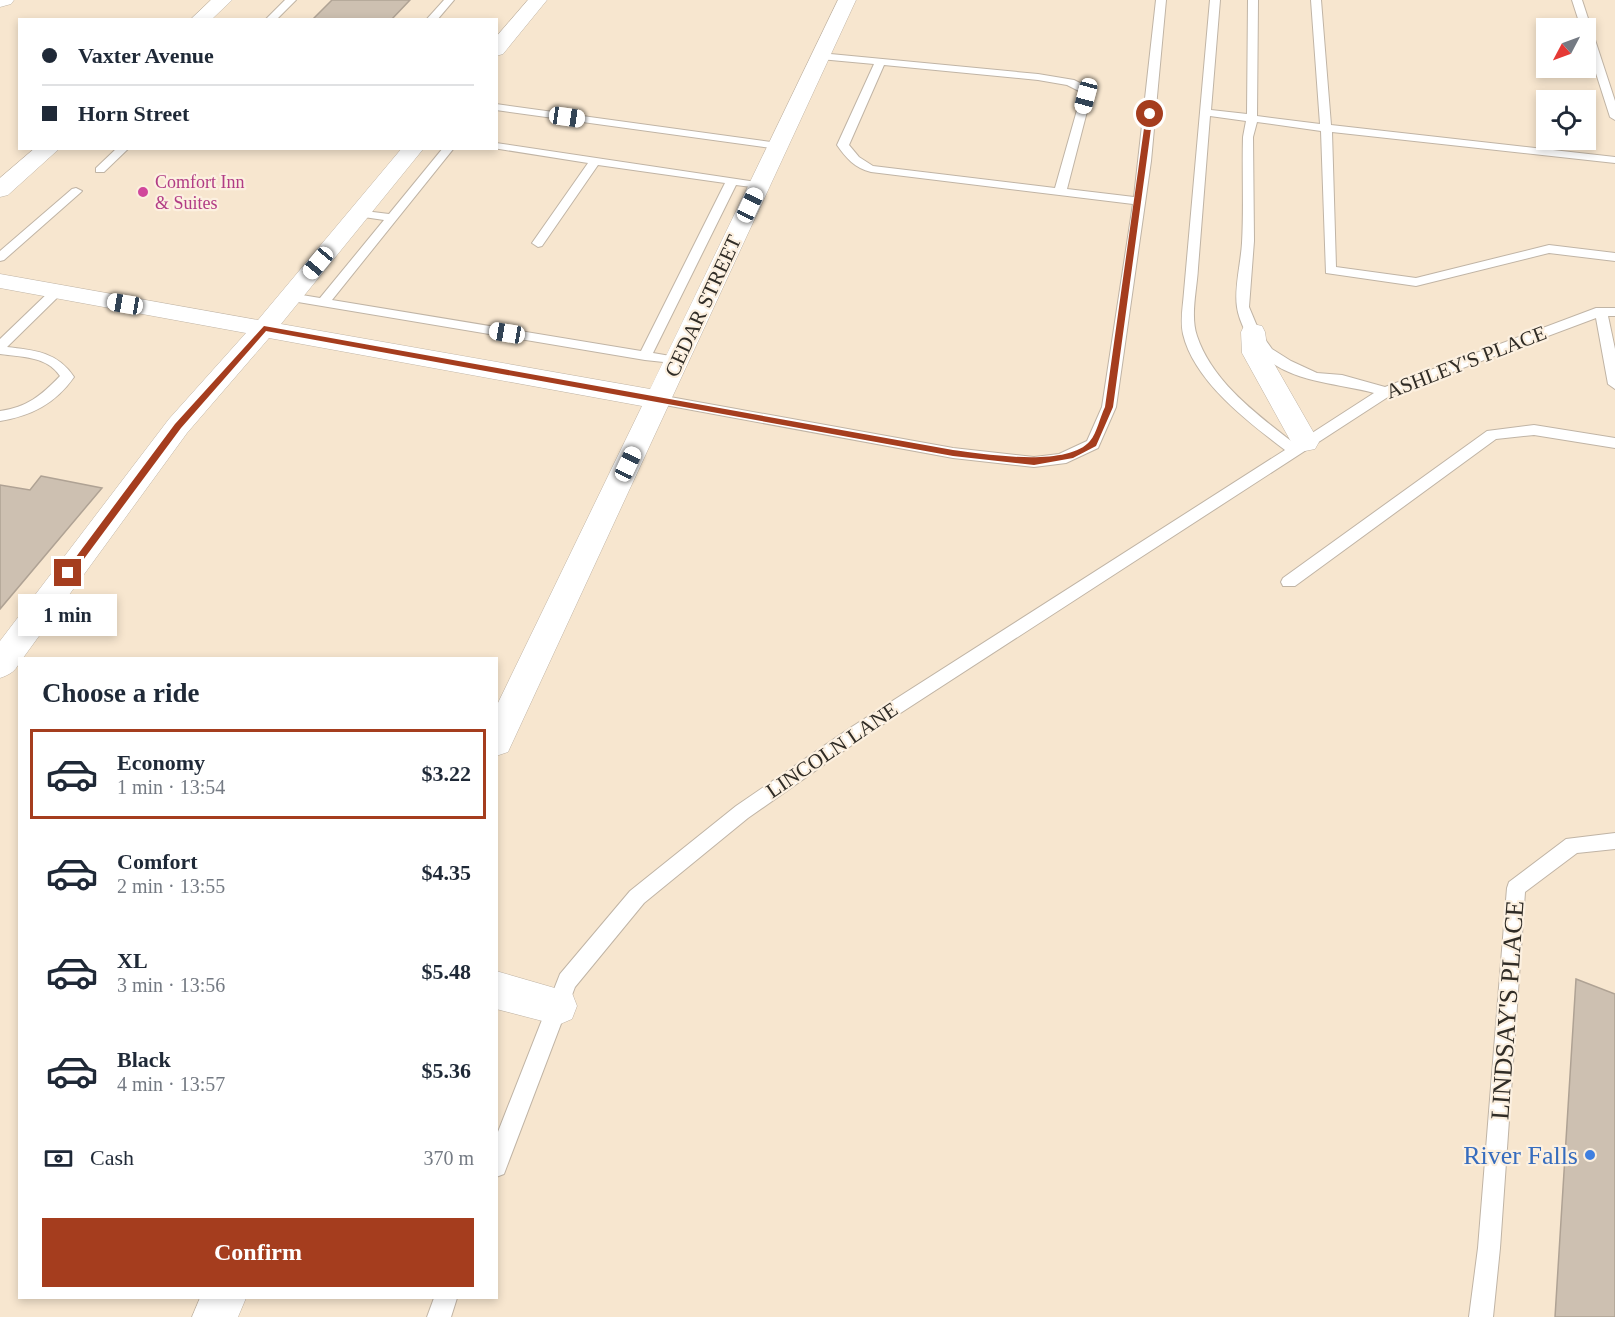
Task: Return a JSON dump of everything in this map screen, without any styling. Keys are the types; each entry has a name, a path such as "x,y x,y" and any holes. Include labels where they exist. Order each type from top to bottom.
{"street":[{"path":"0,2 4,0"},
{"path":"201,18 222,0"},
{"path":"498,48 538,0"},
{"name":"CEDAR STREET","path":"498,738 677,361 707,263 759,185 847,0"},
{"path":"0,190 47,150"},
{"path":"0,664 178,426 264,328 412,150"},
{"path":"0,281 659,400"},
{"path":"1253,333 1256,353 1300,446"},
{"path":"498,991 558,1006"},
{"path":"214,1317 223,1299"}],"lane":[{"path":"272,18 291,0"},
{"path":"433,18 449,0"},
{"path":"659,400 953,453 1034,462 1061,459 1093,444 1109,407 1139,201 1161,0"},
{"path":"1215,0 1190,292 1190,336 1205,366 1239,407 1300,446"},
{"path":"1253,0 1252,118 1248,137 1248,241 1243,307 1253,333 1267,352 1286,364 1314,377 1342,380 1386,392"},
{"path":"1316,0 1326,128 1330,270 1416,282 1549,249 1615,257"},
{"path":"1577,0 1615,117"},
{"path":"820,56 1038,77 1070,82 1084,89 1086,96 1060,192"},
{"path":"880,62 843,145 851,158 871,169 1139,201"},
{"path":"498,107 778,146"},
{"path":"1205,112 1326,128 1615,160"},
{"path":"498,146 759,185"},
{"path":"100,170 122,150"},
{"path":"323,302 447,150"},
{"path":"538,243 595,161"},
{"path":"645,356 707,263 732,181"},
{"path":"0,257 76,191"},
{"path":"361,213 392,218"},
{"path":"0,348 56,292"},
{"path":"290,297 677,361"},
{"path":"1600,311 1615,384"},
{"name":"ASHLEY'S PLACE","path":"1300,446 1386,392 1600,311 1615,312"},
{"path":"0,348 49,358 62,367 67,377 39,406 22,414 0,416"},
{"path":"1289,582 1492,434 1534,430 1615,443"},
{"name":"LINCOLN LANE","path":"498,1161 567,981 637,897 742,812 855,733 1300,446"},
{"name":"LINDSAY'S PLACE","path":"1481,1317 1489,1248 1516,888 1573,845 1615,841"},
{"path":"439,1317 446,1299"}],"shaded area":[{"path":"0,0 1615,0 1615,1317 0,1317"}],"building":[{"path":"332,0 410,0 393,18 314,18"},
{"path":"41,476 102,488 0,609 0,485 30,490"},
{"name":"River Falls","path":"1576,979 1615,994 1615,1317 1555,1317"}],"place":[{"name":"Comfort Inn & Suites","path":"143,192"},
{"name":"River Falls","path":"1590,1155"}],"route":[{"path":"68,573 178,426 264,328 953,453 1034,462 1070,456 1093,444 1109,407 1150,114"}]}
